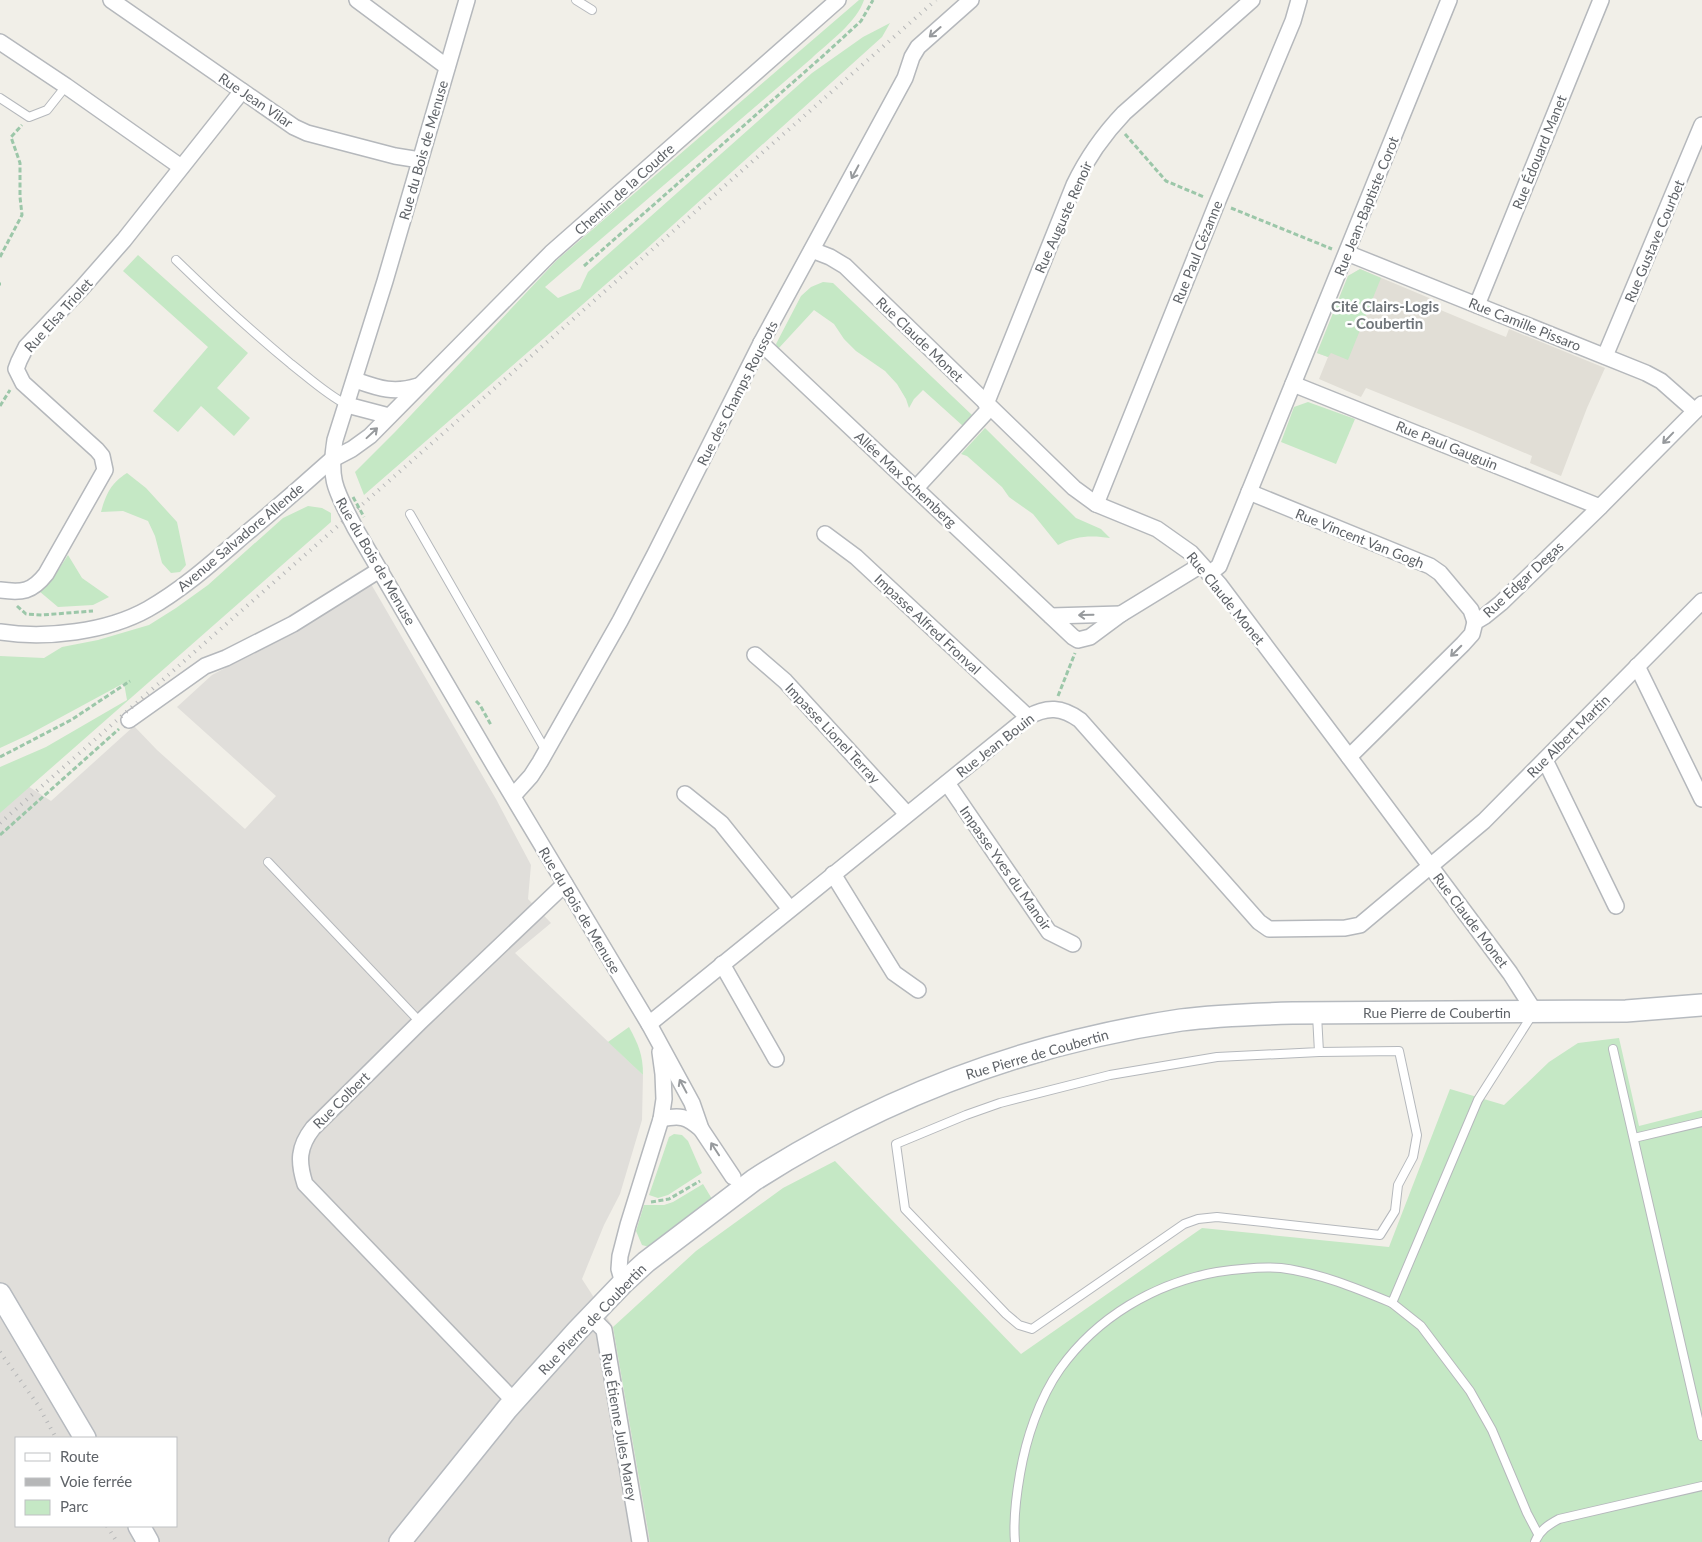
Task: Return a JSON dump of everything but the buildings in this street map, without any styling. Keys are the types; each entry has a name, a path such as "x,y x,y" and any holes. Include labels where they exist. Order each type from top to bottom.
{"main road":[{"name":"Rue Pierre de Coubertin","path":"400,1542 514,1401 623,1283 646,1262 720,1206 743,1179 808,1148 908,1096 1010,1059 1102,1034 1183,1020 1247,1015 1317,1013 1626,1011 1702,1005"},
{"path":"0,1294 84,1437"},
{"path":"140,1527 148,1542"}],"street":[{"name":"Rue Jean Vilar","path":"111,0 294,127 307,133 395,156 420,160"},
{"path":"357,0 447,67"},
{"name":"Rue du Bois de Menuse","path":"467,0 355,380 335,440 331,460 333,478 337,494 381,571 660,1045 692,1103 701,1129"},
{"name":"Chemin de la Coudre","path":"389,416 551,253 838,0"},
{"name":"Rue des Champs Roussots","path":"513,796 531,776 546,752 620,621 761,343 905,78 912,56 918,47 971,0"},
{"name":"Rue Auguste Renoir","path":"988,406 1074,185 1094,148 1124,113 1252,0"},
{"name":"Rue Paul Cézanne","path":"1096,504 1213,212 1293,21 1299,0"},
{"name":"Rue Jean-Baptiste Corot","path":"1205,569 1220,566 1450,0"},
{"name":"Rue Édouard Manet","path":"1477,305 1601,0"},
{"path":"0,42 181,167"},
{"name":"Rue Elsa Triolet","path":"0,590 20,592 29,590 38,584 46,574 105,470 102,456 98,450 23,383 16,369 19,361 26,348 124,240 242,91"},
{"name":"Rue Gustave Courbet","path":"1605,356 1702,125"},
{"name":"Rue Claude Monet","path":"812,250 830,257 845,266 1074,488 1096,504 1157,529 1191,553 1349,756 1510,972 1535,1012"},
{"name":"Rue Camille Pissaro","path":"1347,252 1646,373 1661,381 1698,407"},
{"name":"Allée Max Schemberg","path":"761,343 1078,640"},
{"path":"355,380 374,387 391,390 403,390 418,386"},
{"name":"Rue Paul Gauguin","path":"1293,384 1600,507"},
{"path":"347,405 389,416"},
{"path":"916,488 988,406"},
{"name":"Rue Edgar Degas","path":"1349,756 1463,644 1472,634 1475,622 1501,603 1600,507 1698,407"},
{"name":"Avenue Salvadore Allende","path":"0,632 61,634 88,629 147,610 205,569 331,460 352,449 370,436 389,416"},
{"name":"Rue Vincent Van Gogh","path":"1249,492 1430,566 1440,573 1471,610 1475,622"},
{"name":"Impasse Alfred Fronval","path":"825,534 856,557 1028,717"},
{"path":"1078,640 1090,637 1121,614 1205,569"},
{"path":"129,720 205,666 226,658 293,624 373,574 381,571"},
{"name":"Rue Albert Martin","path":"1430,865 1484,821 1702,601"},
{"path":"1051,616 1121,614"},
{"name":"Impasse Lionel Terray","path":"755,655 785,681 907,814"},
{"path":"1638,666 1702,799"},
{"path":"1054,710 1070,713 1080,720 1258,922 1269,929 1346,928 1360,926 1430,865"},
{"name":"Rue Jean Bouin","path":"648,1024 1028,717 1038,711 1054,710"},
{"path":"1545,760 1616,906"},
{"name":"Impasse Yves du Manoir","path":"947,782 1049,932 1072,944"},
{"path":"685,794 721,823 790,909"},
{"path":"834,874 894,973 918,990"},
{"name":"Rue Colbert","path":"514,1401 305,1184 300,1168 301,1151 306,1137 313,1128 420,1022 565,884"},
{"path":"722,964 776,1059"},
{"name":"Rue du Bois de Menuse","path":"623,1283 619,1269 620,1256 661,1119 664,1098 660,1045"},
{"name":"Rue du Bois de Menuse","path":"661,1119 675,1116 684,1117 701,1129 743,1179"},
{"name":"Rue Étienne Jules Marey","path":"591,1317 604,1330 640,1542"}],"lane":[{"path":"576,0 592,10"},
{"path":"0,98 29,117 47,110 66,86"},
{"path":"176,260 222,305 266,344 329,394 347,405"},
{"path":"410,514 546,752"},
{"path":"268,862 420,1022"},
{"path":"1392,1304 1478,1100 1535,1012"},
{"path":"1317,1013 1318,1052"},
{"path":"1614,1049 1702,1436"},
{"path":"1399,1051 1417,1135 1413,1157 1398,1185 1395,1211 1380,1235 1217,1217 1198,1219 1184,1224 1032,1329 1019,1325 1006,1314 905,1209 896,1144 966,1115 1036,1093 1147,1068 1216,1057 1318,1052 1399,1051"},
{"path":"1634,1138 1702,1122"},
{"path":"1015,1542 1016,1497 1023,1457 1033,1424 1059,1370 1082,1341 1118,1311 1157,1290 1188,1279 1240,1268 1279,1268 1318,1275 1353,1286 1392,1304 1421,1326 1470,1391 1492,1430 1536,1538 1547,1525 1559,1519 1702,1486"},
{"path":"1693,1398 1702,1396"}],"path":[{"path":"584,266 861,21 873,0"},
{"path":"0,257 22,215 20,163 11,137 29,117"},
{"path":"14,165 20,163"},
{"path":"353,497 364,517"},
{"path":"13,602 26,614 42,615 95,611"},
{"path":"1054,710 1061,685 1073,661 1078,640"},
{"path":"0,757 71,720 130,680"},
{"path":"0,835 129,720"},
{"path":"636,1199 651,1202 669,1199 700,1180"}],"shaded area":[{"path":"1360,269 1434,300 1431,306 1491,331 1506,337 1509,329 1605,368 1587,408 1561,476 1530,463 1532,456 1366,388 1361,397 1319,379 1328,357 1317,353 1348,276"},
{"path":"371,584 496,799 531,865 528,899 551,923 515,953 643,1075 642,1120 620,1194 604,1225 582,1279 613,1327 650,1542 0,1542 0,768 51,801 134,726 157,750 245,829 276,796 177,707 212,675 269,645"}],"green space":[{"path":"859,0 864,0 855,16 834,39 545,287 558,298 580,289 588,272 812,73 863,37 890,23 882,37 644,251 364,495 355,472 557,260"},
{"path":"138,255 248,353 217,388 250,418 234,436 201,406 178,432 153,411 208,347 123,271"},
{"path":"1360,269 1381,278 1348,360 1331,353 1328,357 1317,353 1348,276"},
{"path":"823,282 833,283 972,415 963,426 923,390 914,399 909,408 897,384 885,371 856,351 844,339 834,324 814,310 778,349 776,344 801,296 811,287"},
{"path":"1308,402 1355,419 1336,464 1281,442 1294,407"},
{"path":"985,428 1076,518 1101,529 1110,538 1083,537 1058,545 1033,514 1009,497 1002,487 967,456 961,454"},
{"path":"127,473 146,488 177,522 186,565 180,572 171,573 162,563 155,536 148,521 123,511 101,512 110,489"},
{"path":"308,506 322,508 331,513 331,522 0,813 0,767 46,747 127,700 124,683 0,748 0,656 44,658 62,647 98,640 149,625 208,585 283,518"},
{"path":"68,555 82,578 109,597 93,605 58,607 39,591 53,578"},
{"path":"629,1027 639,1050 643,1075 608,1042"},
{"path":"1619,1038 1639,1126 1702,1110 1702,1542 650,1542 613,1327 696,1251 783,1188 835,1161 1021,1354 1202,1228 1389,1247 1450,1089 1504,1105 1549,1062 1578,1043"},
{"path":"674,1134 682,1135 688,1141 702,1173 668,1195 658,1198 649,1195 669,1137"},
{"path":"703,1184 712,1199 649,1247 642,1245 636,1231 644,1205 664,1205 673,1202"}],"railway":[{"path":"0,823 936,0"},
{"path":"0,1352 38,1405 55,1437"},
{"path":"108,1527 117,1542"}],"district":[{"name":"Cité Clairs-Logis - Coubertin","path":"1385,314"}]}
